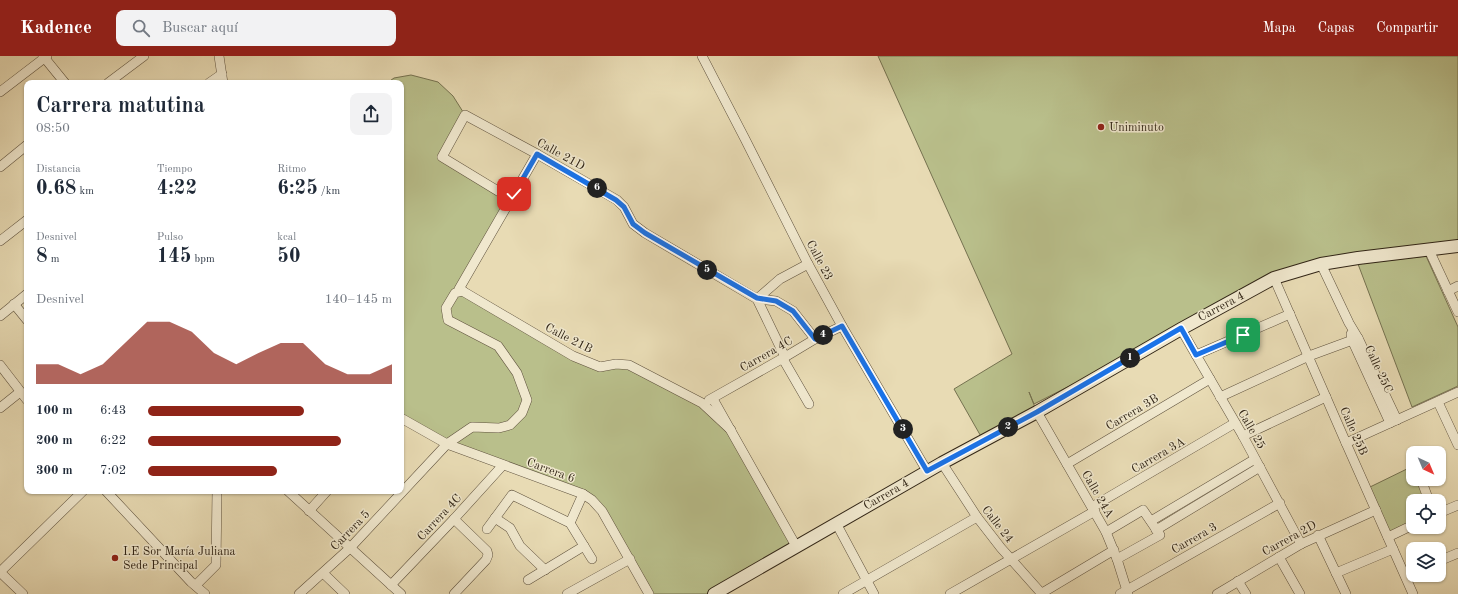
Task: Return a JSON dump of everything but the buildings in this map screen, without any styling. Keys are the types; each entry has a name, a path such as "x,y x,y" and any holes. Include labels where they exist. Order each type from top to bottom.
{"main road":[{"name":"Carrera 4","path":"714,594 927,471 1037,412 1181,328 1274,278 1321,264 1458,246"}],"street":[{"path":"112,80 144,56"},
{"path":"219,56 223,78"},
{"name":"Calle 23","path":"702,56 808,264 842,326 927,471"},
{"path":"0,92 45,57 63,80"},
{"name":"Calle 21D","path":"511,199 442,157 465,115 537,154 616,200 624,207 633,224 645,233 757,298"},
{"path":"0,167 24,147"},
{"path":"461,290 537,154"},
{"path":"0,241 24,222"},
{"path":"1429,250 1458,312"},
{"path":"757,298 780,279 808,264"},
{"name":"Calle 25C","path":"1321,264 1394,421"},
{"name":"Calle 25B","path":"1274,278 1393,549 1406,569"},
{"path":"1448,290 1458,286"},
{"name":"Calle 21B","path":"461,290 573,356 600,367 616,364 629,365 702,403 731,430"},
{"name":"Carrera 5","path":"404,490 447,444 472,427 499,428 510,425 522,413 527,400 517,373 498,346 448,320 446,308 456,293 461,290"},
{"path":"0,316 24,296"},
{"path":"757,298 776,301 793,311 815,339"},
{"path":"757,298 784,358 809,404"},
{"path":"14,304 24,316"},
{"path":"1196,355 1290,314"},
{"name":"Carrera 4C","path":"702,403 713,399 815,339 842,326"},
{"name":"Calle 25","path":"1181,328 1243,436 1301,544"},
{"path":"1220,397 1309,356 1355,339"},
{"path":"0,365 24,397"},
{"name":"Carrera 3B","path":"1067,464 1210,380"},
{"path":"0,408 20,392"},
{"path":"1346,443 1458,392"},
{"path":"1243,436 1326,397"},
{"name":"Calle 21B","path":"713,399 796,546"},
{"path":"1438,402 1458,445"},
{"name":"Calle 24A","path":"1037,412 1106,532 1117,559 1125,593"},
{"name":"Carrera 6","path":"404,420 447,444 583,494 592,500 602,511 649,594"},
{"name":"Carrera 3A","path":"1094,509 1235,423"},
{"path":"1151,521 1255,458"},
{"name":"Calle 24","path":"942,463 977,517 1042,594"},
{"name":"Carrera 4C","path":"391,585 503,465"},
{"path":"1156,530 1260,467"},
{"path":"23,594 0,572 81,494"},
{"path":"109,494 205,594"},
{"path":"196,585 216,565 217,494"},
{"path":"291,494 400,594"},
{"path":"309,511 324,494"},
{"name":"Carrera 5","path":"298,594 350,548 400,494"},
{"path":"570,523 583,494"},
{"path":"487,529 512,495 570,523 592,559"},
{"name":"Carrera 3","path":"1125,593 1280,503"},
{"path":"1446,510 1458,504"},
{"path":"950,594 1094,509"},
{"path":"1106,532 1143,510 1160,535 1117,559"},
{"name":"Carrera 2D","path":"1217,594 1318,535 1376,510"},
{"path":"843,594 977,517"},
{"path":"495,518 510,528 520,546 545,570"},
{"path":"454,519 487,551 488,556 454,594"},
{"path":"836,523 874,594"},
{"path":"1388,537 1406,528"},
{"path":"1318,535 1346,594"},
{"path":"528,580 584,546"},
{"path":"1336,573 1393,549"},
{"path":"1042,594 1114,550"},
{"path":"1446,558 1458,553"},
{"path":"1280,557 1300,594"},
{"path":"567,594 630,559"},
{"path":"323,573 345,594"},
{"path":"1238,581 1246,594"},
{"name":"Calle 25B","path":"1411,582 1413,594"}],"green space":[{"path":"878,56 1458,56 1458,245 1274,278 1181,329 1034,404 1029,392 1036,410 983,440 954,389 1012,354"},
{"path":"411,75 438,82 453,96 465,115 442,157 511,199 460,289 600,367 616,364 690,397 731,430 796,546 713,594 649,594 592,500 503,465 404,419 404,80 391,80 394,78"},
{"path":"1426,256 1458,327 1458,386 1412,407 1358,264"},
{"path":"1406,469 1406,486 1422,486 1425,494 1406,494 1406,526 1390,533 1370,487"}],"place":[{"name":"Uniminuto","path":"1101,127"},
{"name":"I.E Sor María Juliana Sede Principal","path":"115,558"}],"route":[{"path":"514,194 537,154 616,200 624,207 633,224 645,233 757,298 776,301 793,311 815,339 842,326 927,471 1037,412 1181,328 1196,355 1243,335"}]}
